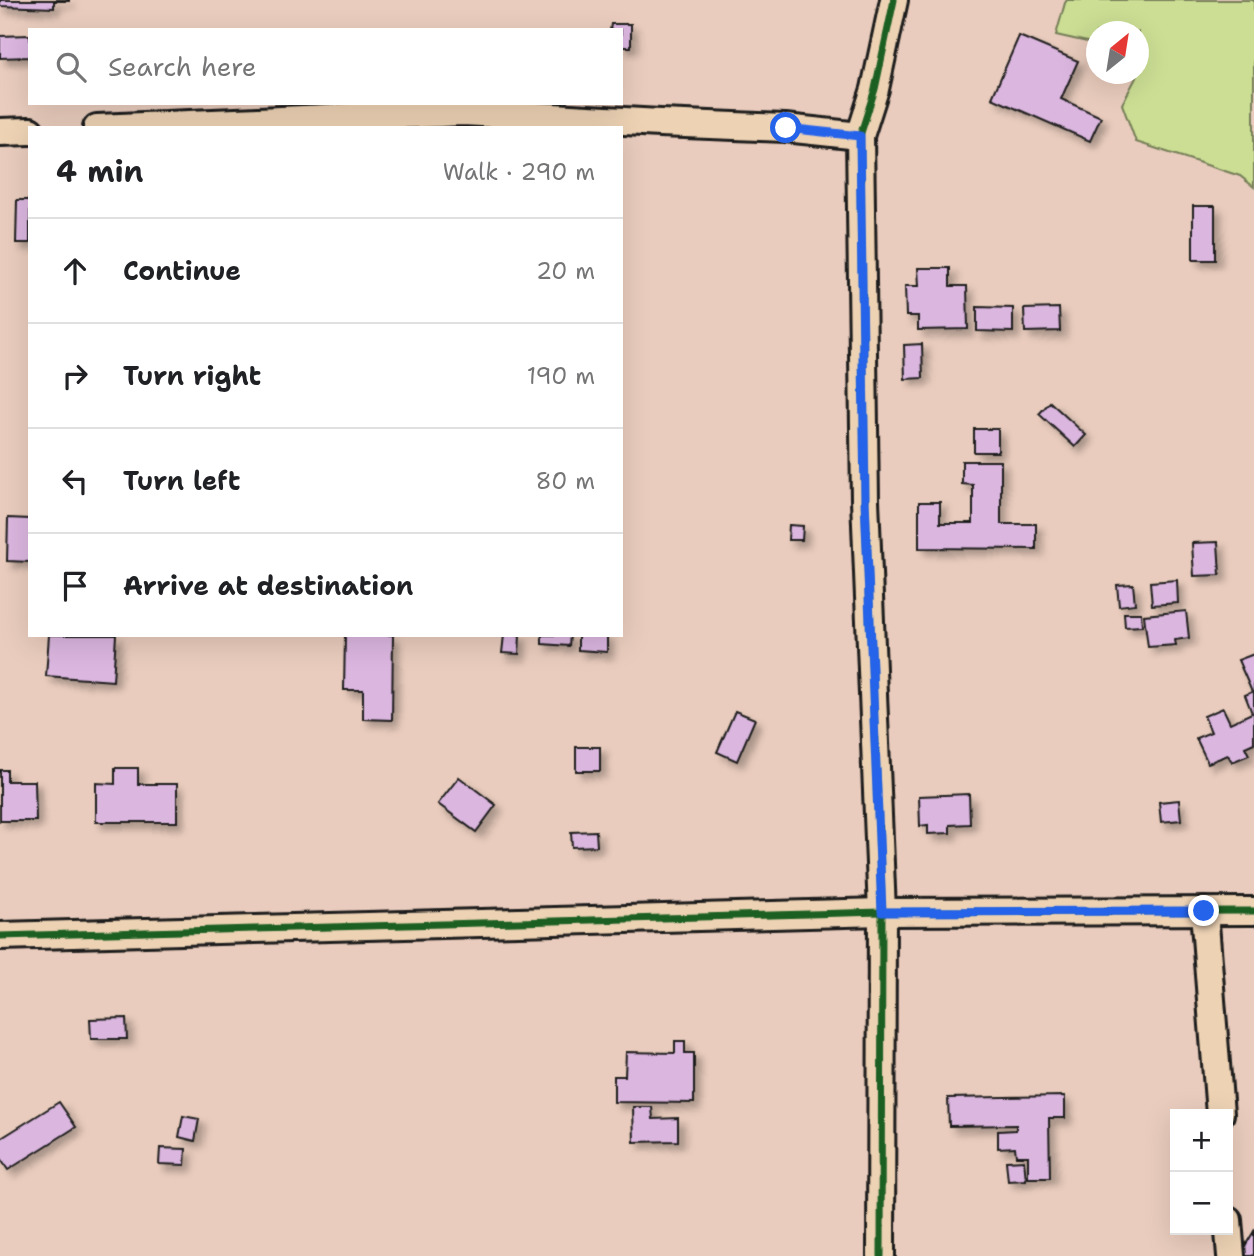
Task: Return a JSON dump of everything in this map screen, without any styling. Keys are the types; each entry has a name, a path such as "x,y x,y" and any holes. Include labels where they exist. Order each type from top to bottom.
{"street":[{"path":"881,1256 882,912 865,500 860,136 875,89 894,0"},
{"path":"143,126 463,112 786,128 860,136"},
{"path":"0,132 28,131"},
{"path":"1204,911 1220,1109"},
{"path":"0,936 882,912 1254,911"},
{"path":"1229,1235 1231,1256"}],"green space":[{"path":"1067,0 1254,0 1254,187 1240,176 1136,142 1122,104 1133,84 1149,84 1149,21 1086,21 1086,42 1056,35"}],"building":[{"path":"0,0 69,1 54,1 54,8 0,6"},
{"path":"611,24 631,24 631,47 623,47 623,28 610,28"},
{"path":"28,35 28,57 0,58 0,36"},
{"path":"1019,36 1078,61 1061,99 1101,117 1090,141 992,98"},
{"path":"17,200 28,200 28,243 16,243"},
{"path":"1193,206 1215,206 1215,260 1193,260"},
{"path":"918,268 950,268 950,286 967,286 968,329 918,330 918,316 906,316 905,286 919,286"},
{"path":"977,307 1013,308 1013,332 977,331"},
{"path":"1059,308 1060,331 1025,332 1024,309"},
{"path":"922,344 923,378 905,379 904,345"},
{"path":"1050,402 1086,435 1075,447 1039,414"},
{"path":"974,429 998,429 998,452 974,452"},
{"path":"962,461 1001,461 1001,524 1036,524 1036,549 919,548 919,502 940,502 940,523 973,523 973,485 962,484"},
{"path":"8,518 28,519 28,562 7,561"},
{"path":"789,525 803,526 802,540 788,540"},
{"path":"1218,542 1220,575 1194,576 1192,543"},
{"path":"1177,580 1178,603 1152,605 1150,582"},
{"path":"1133,584 1135,604 1119,606 1117,585"},
{"path":"1186,611 1189,638 1175,640 1176,645 1148,647 1144,615"},
{"path":"1124,613 1141,613 1142,626 1125,627"},
{"path":"49,637 116,637 113,681 46,676"},
{"path":"345,637 393,637 392,720 363,719 363,690 344,690"},
{"path":"504,637 520,637 519,654 502,653"},
{"path":"542,637 570,637 569,646 542,644"},
{"path":"578,637 607,637 607,652 578,650"},
{"path":"1254,654 1254,743 1245,747 1249,755 1232,762 1228,755 1208,763 1196,738 1211,732 1204,716 1223,708 1230,723 1252,713 1245,695 1252,692 1238,660"},
{"path":"735,711 755,719 737,761 717,752"},
{"path":"576,747 600,747 600,771 576,771"},
{"path":"115,768 138,768 138,784 177,784 177,822 96,822 96,783 115,784"},
{"path":"0,770 7,770 7,781 35,781 36,821 0,821"},
{"path":"459,777 496,805 476,832 438,804"},
{"path":"969,794 970,824 950,825 950,833 928,834 928,825 920,826 919,796"},
{"path":"1179,800 1181,820 1161,822 1159,802"},
{"path":"596,831 597,846 572,847 571,832"},
{"path":"126,1018 127,1039 91,1039 90,1019"},
{"path":"675,1041 685,1041 685,1053 694,1053 694,1103 614,1102 614,1076 625,1076 626,1052 675,1053"},
{"path":"1065,1096 1065,1118 1049,1118 1050,1178 1028,1178 1028,1156 1016,1156 1015,1147 998,1148 998,1131 1016,1130 1016,1125 949,1126 948,1098"},
{"path":"59,1102 76,1127 8,1170 0,1158 0,1139"},
{"path":"633,1107 652,1107 653,1119 678,1118 678,1141 634,1142"},
{"path":"183,1116 199,1119 195,1141 179,1137"},
{"path":"160,1148 186,1149 185,1165 159,1164"},
{"path":"1024,1160 1026,1180 1008,1181 1006,1161"},
{"path":"1254,1231 1253,1256 1239,1256"}],"cycle path":[{"path":"881,1256 882,912 865,500 860,136 875,89 894,0"},
{"path":"0,936 882,912 1254,911"}],"route":[{"path":"786,128 860,136 865,500 882,912 1204,911"}]}
